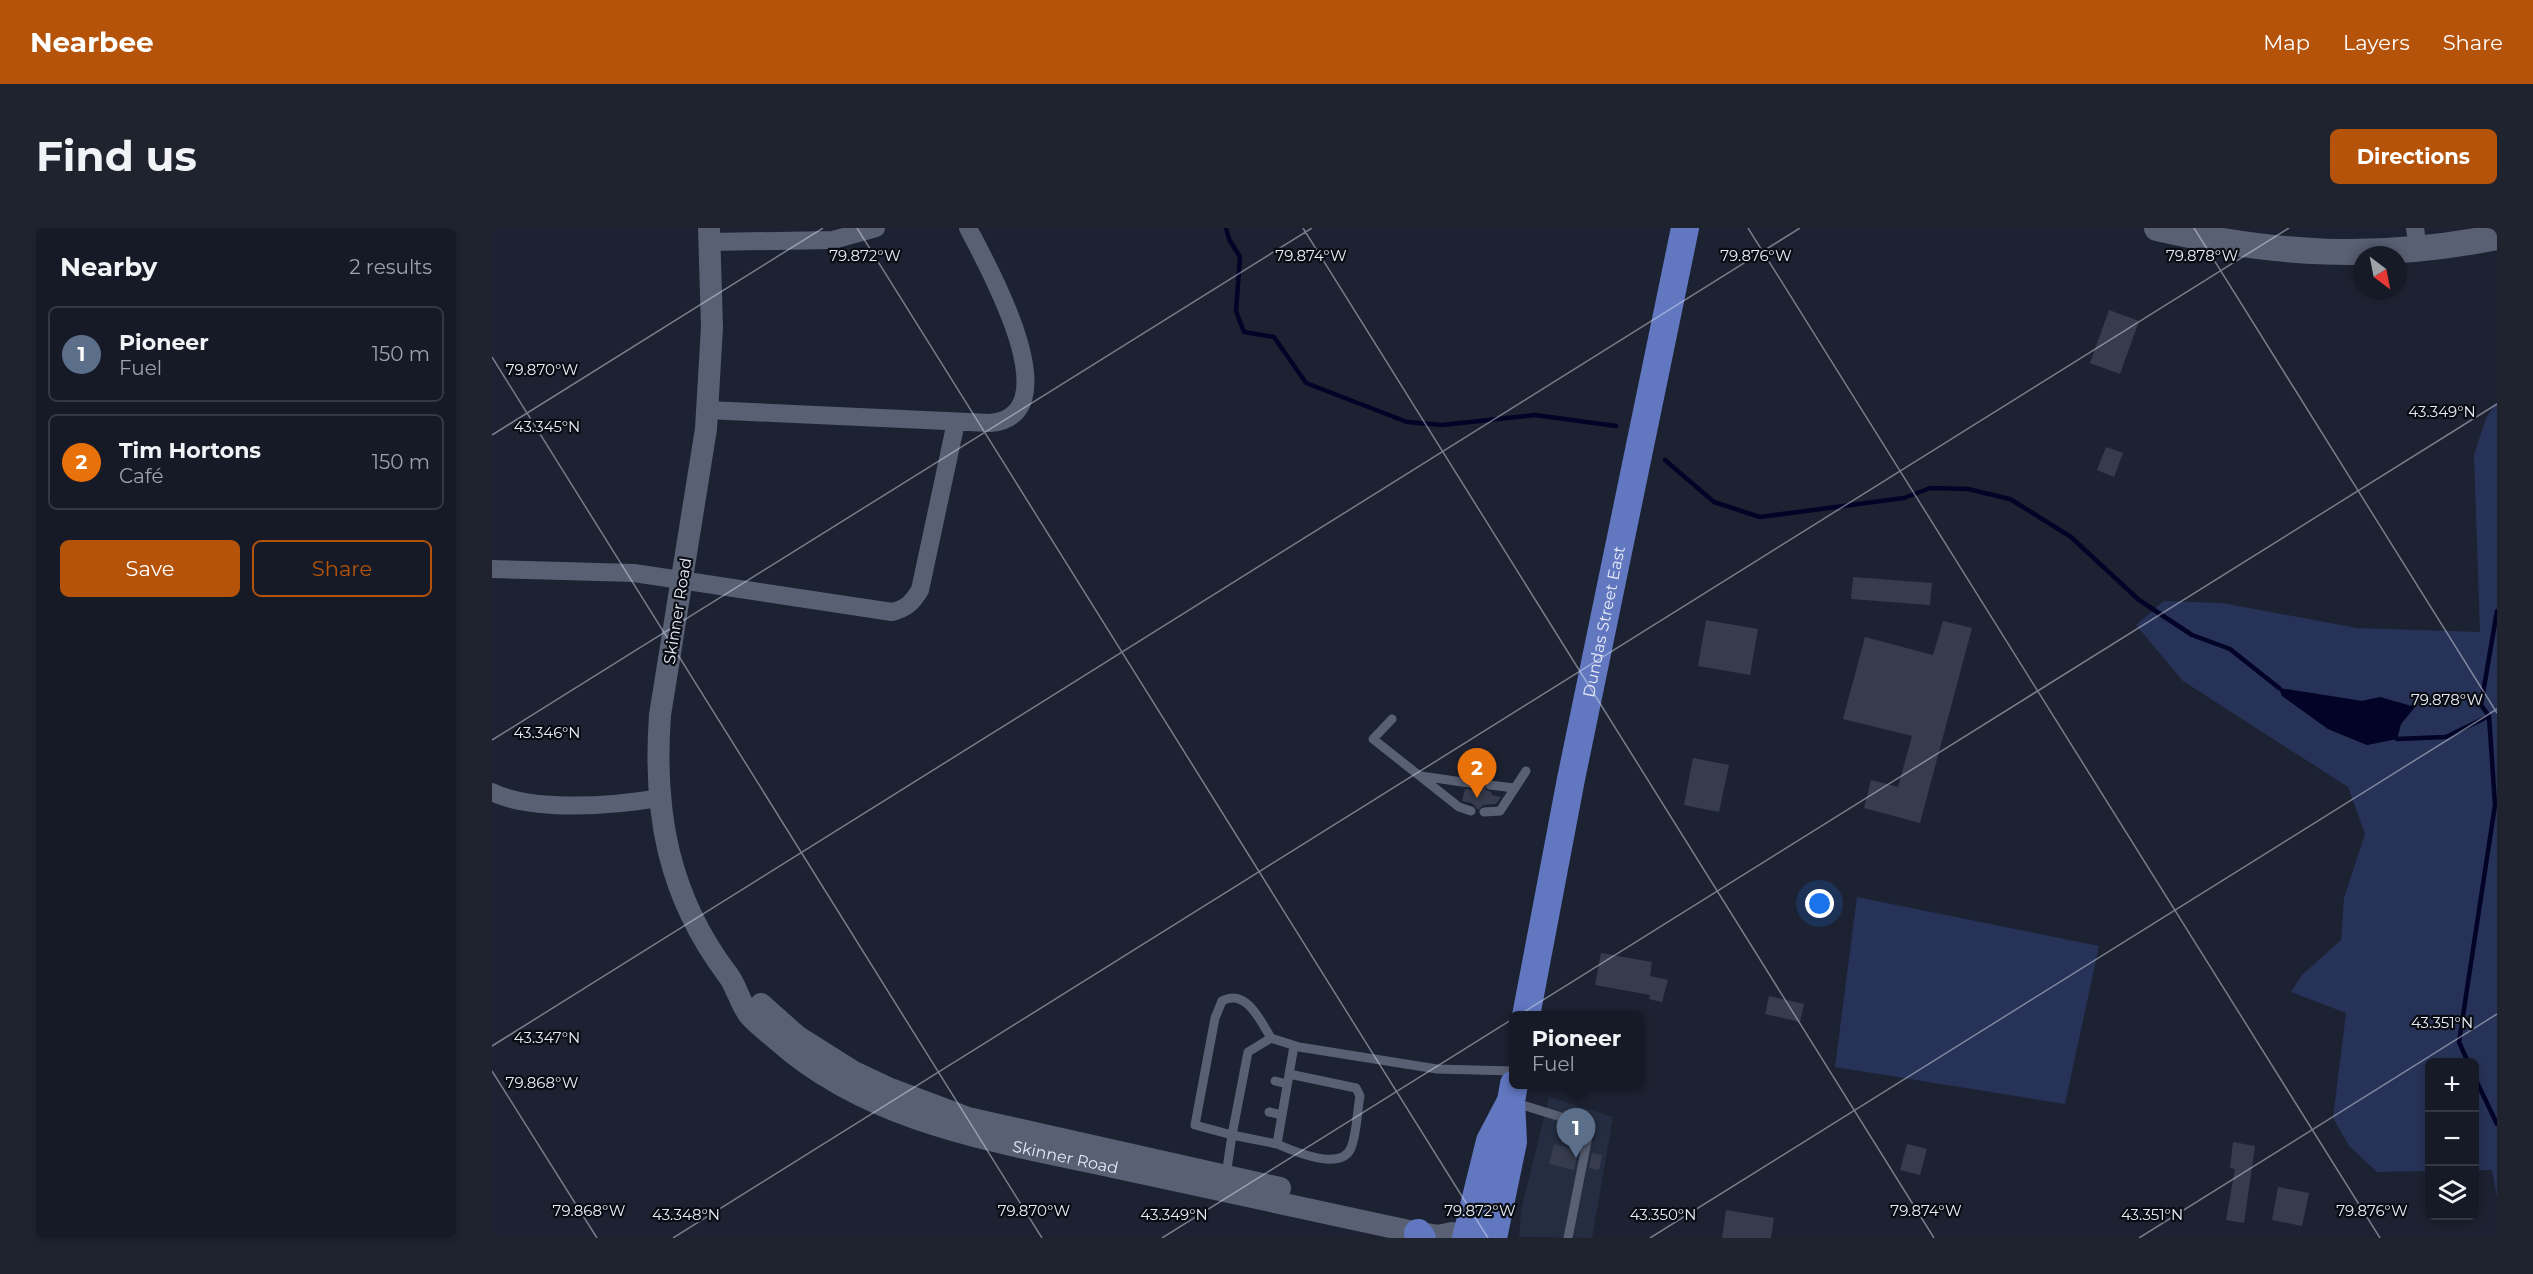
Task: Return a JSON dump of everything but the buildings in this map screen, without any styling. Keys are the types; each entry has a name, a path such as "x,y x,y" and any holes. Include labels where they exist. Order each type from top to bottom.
{"main road":[{"name":"Dundas Street East","path":"1527,1011 1571,779 1685,228"},
{"path":"2157,228 2213,241 2268,249 2365,253 2417,239 2497,237"},
{"path":"1460,1236 1490,1141 1512,1093"},
{"path":"1493,1238 1513,1142 1512,1093"}],"street":[{"path":"709,235 833,240 876,228"},
{"path":"707,411 990,423 1009,419 1018,412 1024,393 1025,373 1018,337 1009,311 968,228"},
{"name":"Skinner Road","path":"709,235 712,327 707,411 660,715 657,758 658,798 666,846 679,887 697,926 718,963 730,978 749,1014 789,1050 831,1081 881,1106 966,1135 1420,1236 1460,1236"},
{"path":"493,573 634,573 892,612 903,609 913,603 920,590 956,422"},
{"path":"492,792 520,801 579,805 626,804 658,798"},
{"name":"Skinner Road","path":"730,978 807,1042 854,1072 888,1088 968,1118 1226,1175 1443,1227 1460,1236"}],"lane":[{"path":"1392,718 1372,739 1459,807 1471,810"},
{"path":"1484,812 1500,811 1526,771"},
{"path":"1419,776 1476,784"},
{"path":"1490,785 1514,788"},
{"path":"1275,1081 1288,1079 1356,1088 1360,1096 1351,1149 1340,1159 1331,1160 1297,1153 1277,1144 1195,1125 1215,1018 1222,1001 1229,997 1241,999 1254,1010 1271,1038 1294,1046 1437,1069 1509,1071"},
{"path":"1226,1175 1232,1135 1248,1075 1248,1052 1271,1038"},
{"path":"1277,1144 1294,1046"},
{"path":"1512,1093 1590,1125 1568,1238"},
{"path":"1269,1112 1282,1115"}],"shaded area":[{"path":"2497,402 2497,1197 2492,1170 2479,1170 2479,1058 2425,1058 2425,1171 2377,1172 2349,1146 2333,1118 2346,1013 2291,992 2302,975 2341,940 2344,898 2365,834 2348,787 2183,681 2136,625 2164,601 2222,603 2357,628 2480,632 2474,455 2486,418","holes":["2279,688 2362,701 2380,697 2414,708 2401,724 2396,739 2367,745 2328,729 2282,696"]},
{"path":"2279,688 2362,701 2380,697 2415,707 2401,724 2397,739 2367,745 2328,729 2282,696"},
{"path":"1857,897 2099,946 2065,1104 1835,1067"},
{"path":"1549,1097 1613,1117 1592,1238 1519,1237 1521,1210"}],"waterway":[{"path":"1226,228 1229,239 1240,257 1236,311 1244,332 1274,337 1306,383 1407,422 1442,425 1535,415 1616,426"},
{"path":"1665,460 1714,502 1760,517 1904,498 1930,488 1968,489 2010,499 2071,537 2139,600 2192,635 2230,649 2279,688"},
{"path":"2466,1058 2459,1042 2495,805 2489,716 2481,705 2497,611"},
{"path":"2397,739 2446,737 2489,716"},
{"path":"2479,1086 2497,1124"}],"place":[{"name":"Tim Hortons","path":"1477,798"},
{"name":"Pioneer","path":"1576,1158"}]}
